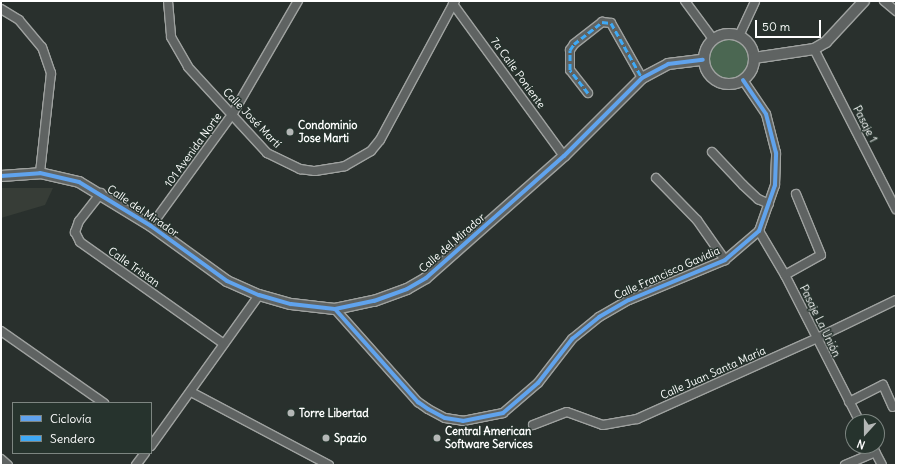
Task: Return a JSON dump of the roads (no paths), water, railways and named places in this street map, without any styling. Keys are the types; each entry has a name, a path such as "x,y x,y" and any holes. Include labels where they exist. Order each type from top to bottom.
{"street":[{"name":"Calle José Martí","path":"168,1 171,36 188,67 233,114 267,153 300,169 331,170 359,159 380,140 454,3"},
{"name":"101 Avenida Norte","path":"151,226 233,114 298,1"},
{"path":"685,1 713,39"},
{"path":"739,36 755,1"},
{"path":"754,58 814,49 826,42 864,1"},
{"path":"884,1 896,12"},
{"name":"7a Calle Poniente","path":"454,3 564,156"},
{"path":"1,9 19,20 42,47 51,73 40,173"},
{"path":"588,92 570,70 570,50 602,22 611,23 642,78"},
{"path":"726,34 739,36 750,45 754,58 751,70 743,80 729,84 714,80 705,67 703,60 706,48 713,39 726,34"},
{"name":"Pasaje 1","path":"814,49 896,209"},
{"name":"Calle del Mirador","path":"1,176 40,173 66,177 101,193 151,226 227,281 259,295 291,304 335,309 374,301 407,289 426,278 564,156 642,78 668,64 703,60"},
{"name":"Calle Francisco Gavidia","path":"335,309 418,402 439,416 451,420 476,420 496,416 513,407 538,384 572,339 599,317 629,300 725,260 759,231 769,204 776,177 774,140 766,114 743,80"},
{"path":"712,152 758,199 769,204"},
{"path":"656,178 697,220 725,260"},
{"name":"Calle Tristan","path":"101,193 79,221 75,232 80,242 224,344"},
{"path":"785,275 821,255 796,194"},
{"name":"Pasaje La Unión","path":"759,231 785,275 816,339 856,414"},
{"path":"153,440 192,392 259,295"},
{"name":"Calle Juan Santa María","path":"533,424 567,412 603,425 637,419 816,339 896,300"},
{"path":"1,331 103,402"},
{"path":"849,402 883,385 893,407"},
{"path":"192,392 329,465"},
{"path":"136,465 144,454"},
{"path":"845,465 865,454"},
{"path":"876,454 882,465"},
{"path":"1,459 8,465"}],"place":[{"name":"Condominio Jose Marti","path":"290,132"},
{"name":"Torre Libertad","path":"291,413"},
{"name":"Spazio","path":"326,438"},
{"name":"Central American Software Services","path":"437,438"}]}
